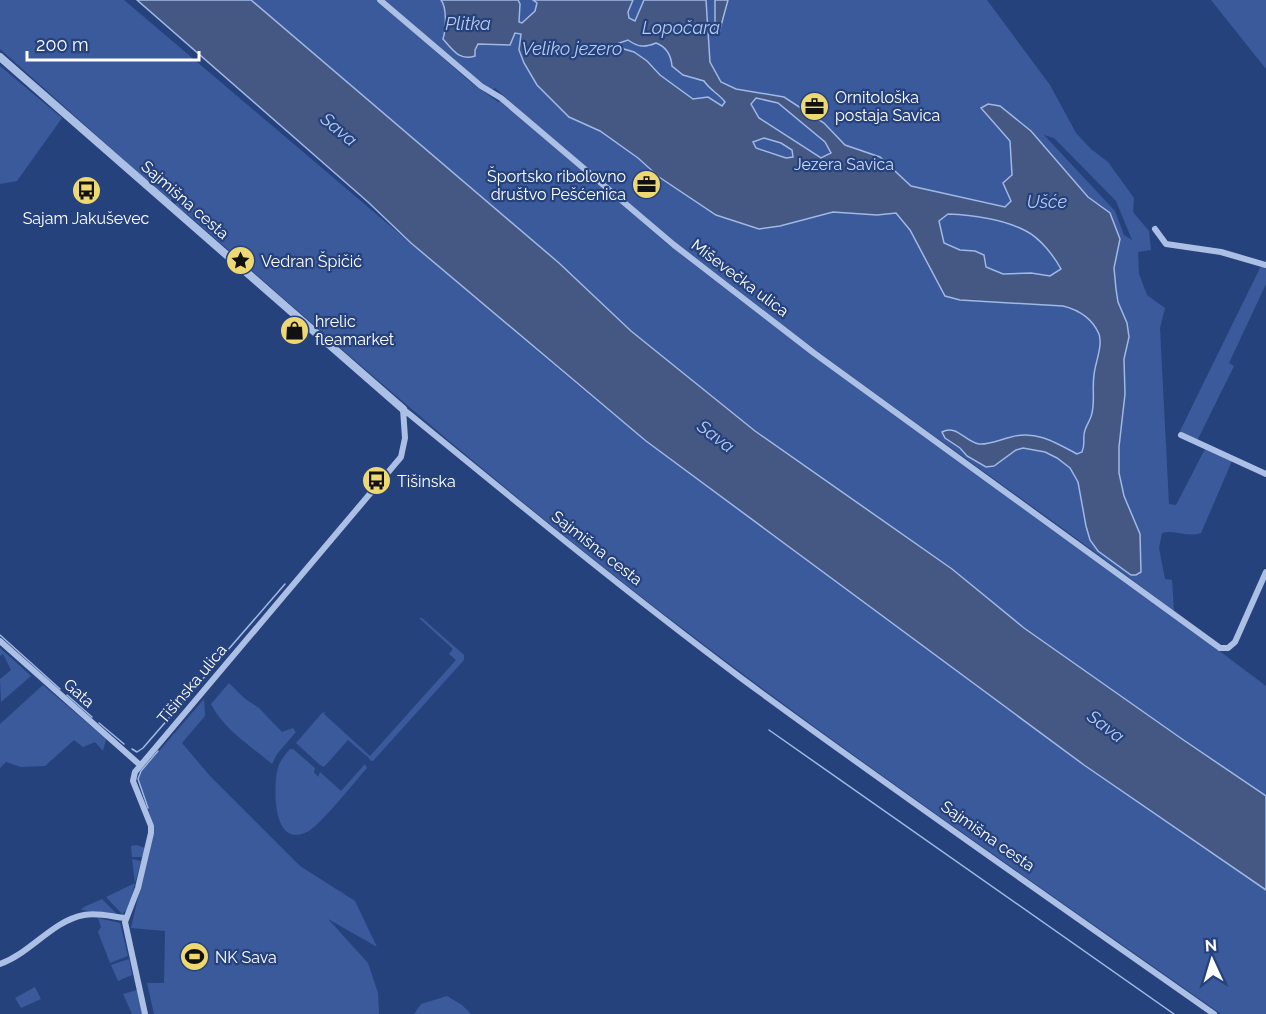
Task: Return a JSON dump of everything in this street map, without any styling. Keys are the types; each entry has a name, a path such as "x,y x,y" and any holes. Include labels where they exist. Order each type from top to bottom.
{"street":[{"name":"Miševečka ulica","path":"380,0 481,86 501,98 674,245 814,353 1220,648 1228,648 1235,642 1266,572"},
{"name":"Sajmišna cesta","path":"0,57 403,409 563,541 741,678 864,768 1214,1014"},
{"path":"1155,229 1166,244 1221,252 1266,265"},
{"name":"Tišinska ulica","path":"140,765 401,457 405,438 403,409"},
{"path":"1181,435 1266,474"},
{"name":"Gata","path":"0,641 140,765"},
{"path":"140,765 133,781 149,819 152,833 138,888 126,918 145,1014"},
{"path":"0,964 16,957 50,932 82,915 95,914 126,918"}],"green space":[{"path":"0,0 124,0 646,441 1084,765 1266,890 1266,1014 1221,1014 866,764 597,562 421,417 191,217 174,205 177,202 173,199 170,201 0,49"},
{"path":"251,0 377,0 468,80 498,102 500,101 668,244 713,279 813,355 1141,592 1266,686 1266,796 1024,628 952,569 755,431 631,331 559,263"},
{"name":"Jezera Savica","path":"384,0 987,0 1050,85 1076,133 1108,162 1134,198 1133,212 1149,231 1151,250 1138,252 1139,274 1147,295 1165,308 1160,328 1169,504 1176,505 1205,449 1232,461 1201,533 1191,535 1162,533 1159,548 1165,579 1172,580 1174,611 860,382 673,242 495,88 492,90","holes":["1044,135 1054,138 1116,201 1132,240 1124,235 1115,211"]},
{"path":"1211,0 1266,0 1266,69"},
{"path":"0,66 62,118 17,181 0,184"},
{"path":"1261,266 1266,267 1266,284 1229,363 1234,366 1197,441 1179,433"},
{"path":"419,618 422,618 464,655 464,660 373,761 369,760 348,740 324,767 320,765 296,743 322,713 325,712 324,714 370,756 456,660 449,654 453,649"},
{"path":"0,648 31,676 1,702 0,679 11,670 3,654 0,656"},
{"path":"229,683 244,698 259,708 282,732 293,728 296,732 277,754 272,764 230,730 211,704"},
{"path":"43,685 106,739 103,751 95,742 83,747 74,740 45,766 21,767 6,762 0,768 0,724"},
{"path":"204,699 205,716 182,743 210,776 300,866 355,901 377,947 328,919 368,963 378,993 379,1014 154,1014 147,983 164,983 165,931 131,928 153,832 148,808 138,781 141,772"},
{"path":"290,749 293,749 315,768 314,772 318,777 320,772 341,791 365,764 367,768 313,828 295,835 287,832 281,824 276,801 278,768"},
{"path":"137,845 145,848 142,857 132,857 131,846"},
{"path":"132,859 141,861 128,909 122,914 106,897 135,883"},
{"path":"102,899 117,914 81,910 84,907"},
{"path":"98,918 120,923 128,956 110,963 98,932 101,927"},
{"path":"129,959 132,975 118,981 111,965"},
{"path":"35,987 41,999 21,1008 15,998"},
{"path":"137,990 142,1014 132,1014 123,994"},
{"path":"447,996 471,1014 414,1014 421,1004"}],"water":[{"name":"Sava","path":"137,0 251,0 559,263 631,331 755,431 952,569 1024,628 1266,796 1266,890 1084,765 646,441 411,243 368,202"},
{"path":"441,0 518,0 520,4 519,22 522,23 535,11 537,3 533,0 633,0 628,12 629,18 635,21 644,0 706,0 710,62 721,82 736,89 784,97 824,123 845,145 880,157 911,186 1005,207 1011,201 1003,183 1012,175 1010,141 981,108 988,104 1000,106 1031,131 1088,197 1110,213 1120,239 1114,268 1118,302 1127,323 1129,337 1124,359 1125,394 1119,447 1119,473 1124,496 1140,534 1141,572 1131,575 1098,551 1090,540 1078,482 1070,468 1057,458 1045,452 1023,448 1016,450 994,466 986,467 967,456 945,438 942,432 952,430 979,444 1020,435 1037,436 1077,454 1082,452 1084,433 1093,408 1094,375 1100,344 1099,334 1093,323 1074,310 1063,306 960,300 945,296 910,230 896,213 877,215 833,212 759,229 716,215 659,177 638,158 600,131 569,117 537,85 524,63 519,50 521,34 515,33 510,45 478,44 475,56 460,56 453,51 443,39 445,19","holes":["628,40 641,46 656,43 660,45 668,52 672,66 683,75 704,81 725,102 722,106 708,97 693,99 660,75 647,61 634,52 624,49 619,43","756,98 778,103 825,142 831,153 821,158 759,118 751,104","764,138 781,143 792,150 793,157 786,158 756,148 753,142","948,214 988,218 1008,223 1031,234 1051,253 1061,269 1050,276 1031,273 1003,274 986,267 984,255 975,251 960,250 944,243 939,221"]},
{"path":"715,0 728,0 719,33 715,32"}],"waterway":[{"path":"132,749 137,752 143,748 285,584"},
{"path":"0,635 60,689"},
{"path":"67,695 92,717"},
{"path":"99,723 124,744"},
{"path":"769,730 1174,1014"},
{"path":"148,808 138,779 141,771 158,751"}],"place":[{"name":"Ornitološka postaja Savica","path":"814,106"},
{"name":"Športsko ribolovno društvo Pešćenica","path":"647,185"},
{"name":"Sajam Jakuševec","path":"86,190"},
{"name":"Vedran Špičić","path":"240,261"},
{"name":"hrelic fleamarket","path":"294,330"},
{"name":"Tišinska","path":"376,481"},
{"name":"NK Sava","path":"194,957"}],"water label":[{"name":"Plitka","path":"468,23"},
{"name":"Lopočara","path":"681,27"},
{"name":"Veliko jezero","path":"572,48"},
{"name":"Ušće","path":"1047,201"}]}
